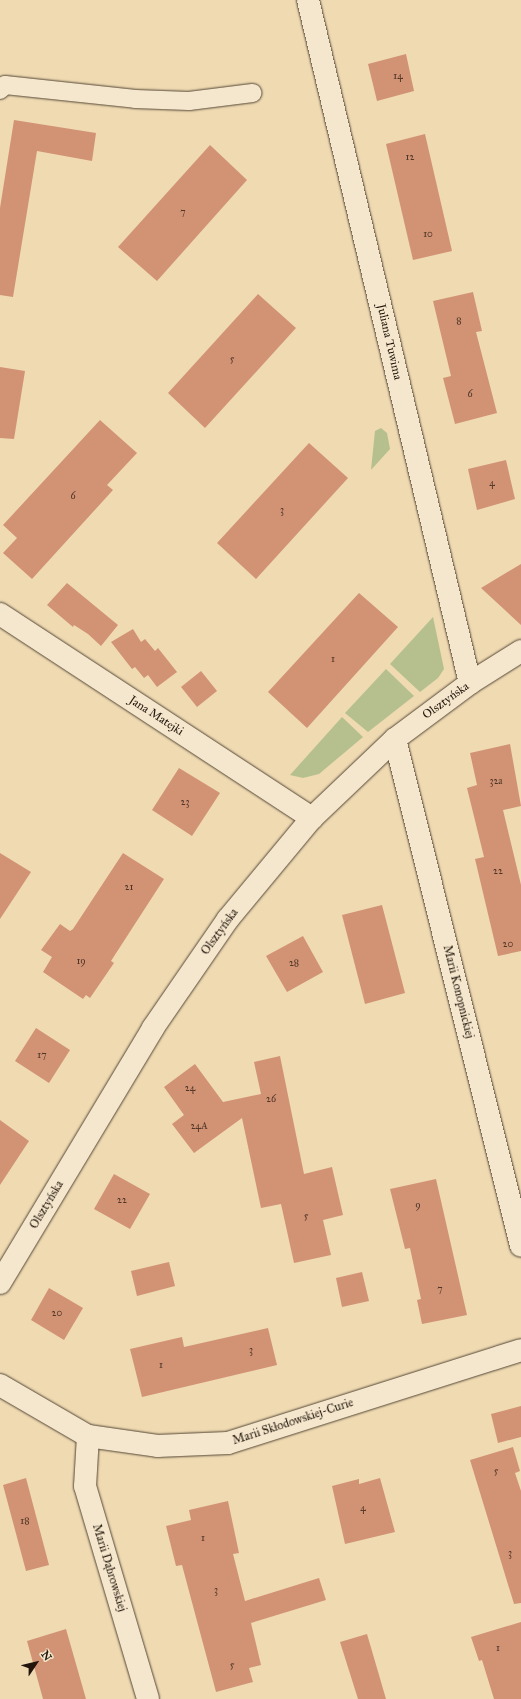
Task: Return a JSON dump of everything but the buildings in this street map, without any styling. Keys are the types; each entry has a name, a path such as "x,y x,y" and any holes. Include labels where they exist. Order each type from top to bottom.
{"street":[{"name":"Juliana Tuwima","path":"308,0 470,683"},
{"name":"Jana Matejki","path":"0,614 312,818"},
{"name":"Olsztyńska","path":"0,1283 153,1028 228,920 312,818 395,739 470,683 521,651"},
{"name":"Marii Konopnickiej","path":"395,739 521,1246"},
{"name":"Marii Skłodowskiej-Curie","path":"0,1386 88,1436 157,1446 228,1443 521,1350"},
{"name":"Marii Dąbrowskiej","path":"88,1436 85,1486 148,1699"}],"lane":[{"path":"0,90 5,85 135,99 190,101 252,93"}],"green space":[{"path":"381,428 387,433 390,449 371,470 375,431"},
{"path":"433,617 444,669 438,678 420,692 390,664"},
{"path":"386,669 414,696 368,732 345,713"},
{"path":"342,717 363,737 319,774 303,778 290,775"}]}
